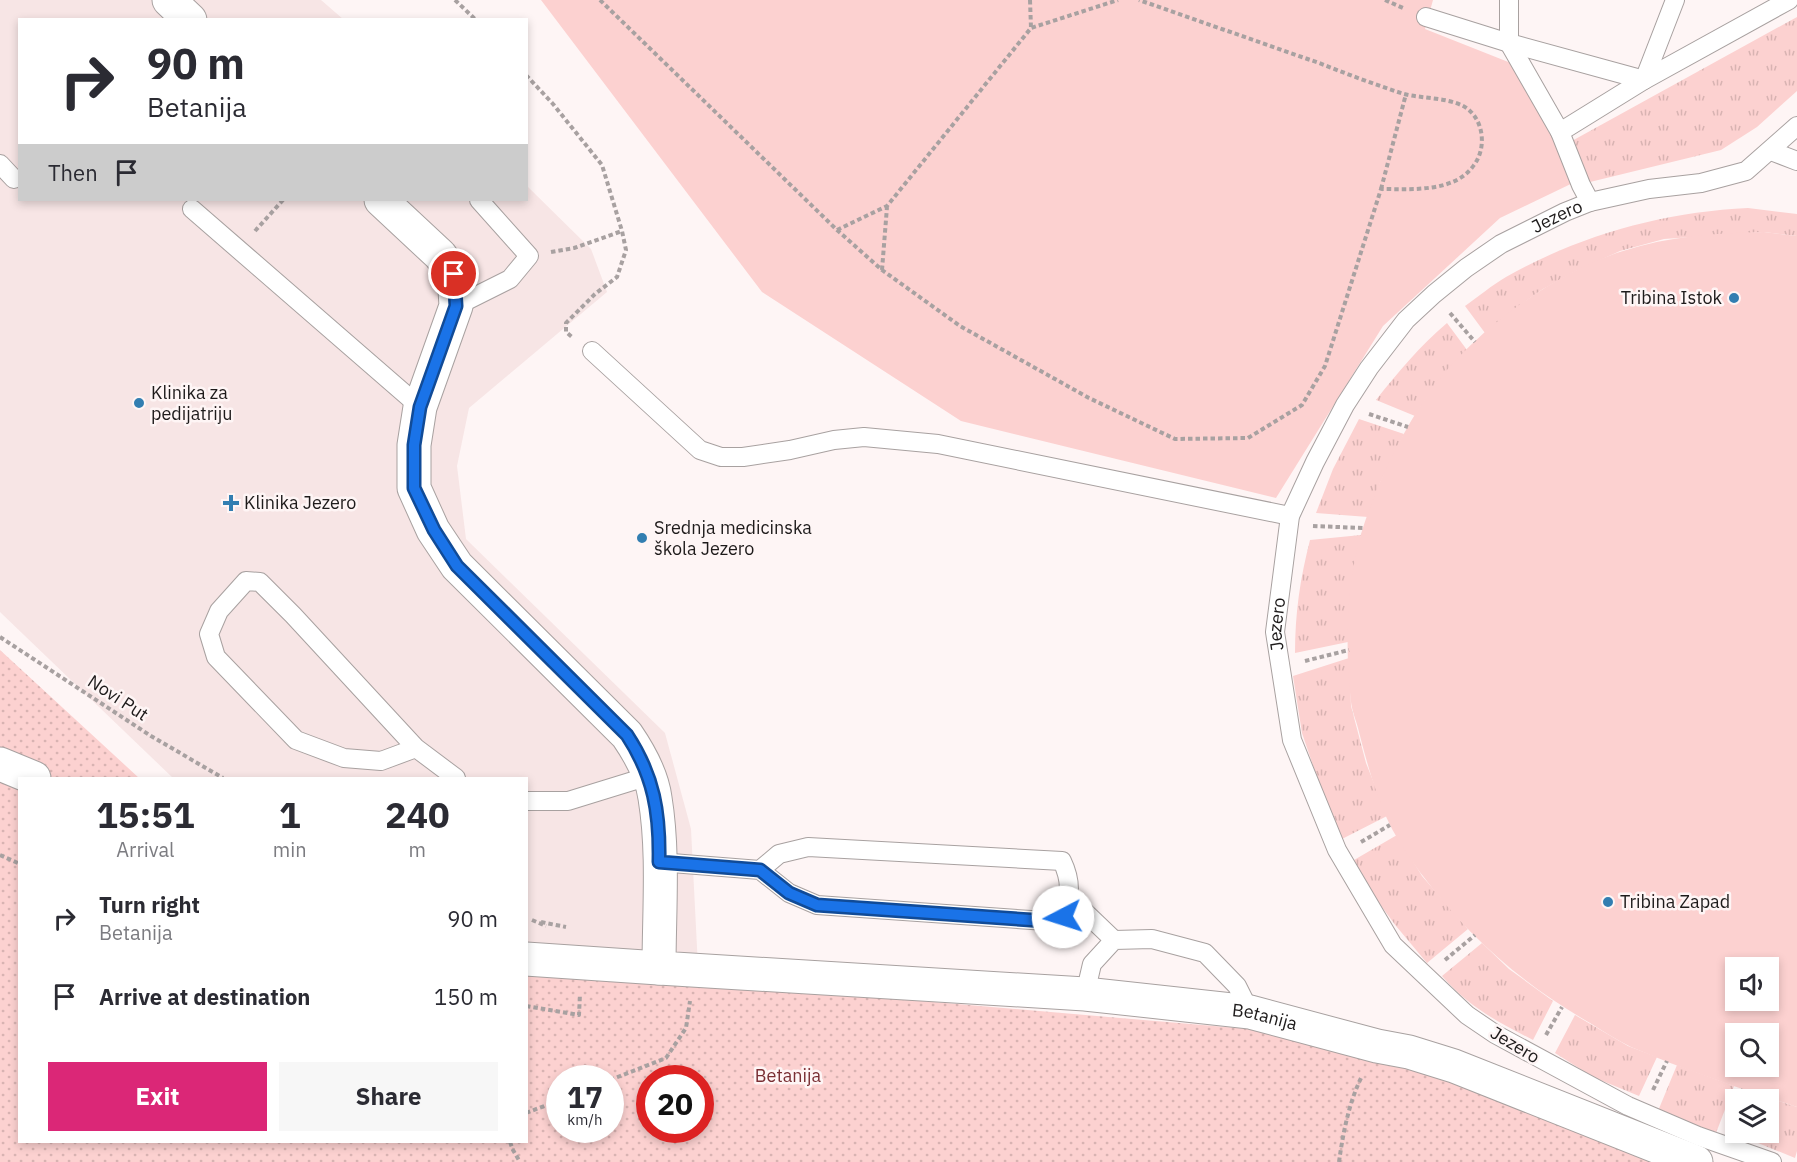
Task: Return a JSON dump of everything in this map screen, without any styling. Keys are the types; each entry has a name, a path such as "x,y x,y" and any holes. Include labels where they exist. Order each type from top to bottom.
{"street":[{"path":"169,0 188,18"},
{"path":"382,201 440,255 454,274 456,306 420,407 414,445 414,488 434,530 457,566 627,735 641,755 655,796 659,862 659,968"},
{"path":"0,764 32,777"},
{"name":"Betanija","path":"528,959 1085,994 1250,1012 1377,1046 1409,1052 1454,1066 1696,1162"}],"lane":[{"path":"1509,0 1509,43 1560,132 1590,202"},
{"path":"1644,80 1675,0"},
{"path":"1560,132 1644,80 1789,0"},
{"path":"1426,17 1509,43 1644,80"},
{"name":"Jezero","path":"1772,1162 1698,1136 1628,1107 1569,1076 1467,1015 1393,945 1340,855 1292,740 1275,632 1290,521 1315,462 1345,405 1369,368 1406,320 1466,268 1501,244 1565,212 1590,202 1649,189 1701,183 1746,171 1797,126"},
{"path":"1771,151 1797,161"},
{"path":"0,164 14,179"},
{"path":"456,306 510,279 528,256 480,201"},
{"path":"192,209 420,407"},
{"path":"592,351 700,450 721,457 743,457 834,440 864,437 894,439 938,444 1290,521"},
{"path":"416,748 381,761 344,758 296,740 216,657 209,634 219,611 246,581 260,582 294,615 416,748 455,777"},
{"path":"528,801 568,801 649,776"},
{"path":"659,862 760,870 789,893 817,905 1046,921 1063,917 1070,897 1069,875 1062,861 808,847 779,854 760,870"},
{"path":"1070,897 1114,940 1152,939 1205,953 1236,986 1250,1012"},
{"path":"1085,994 1092,964 1114,940"}],"path":[{"path":"455,0 474,18"},
{"path":"600,0 837,230 882,270 960,326 1089,398 1175,439 1248,438 1302,405 1325,366 1381,189 1406,94"},
{"path":"1030,0 1031,28"},
{"path":"837,230 887,206 1031,28 1118,0"},
{"path":"1139,0 1406,94 1459,104 1470,110 1480,127 1482,136 1479,158 1466,174 1443,185 1421,189 1381,189"},
{"path":"528,77 553,104 602,165 622,231 626,250 617,277 566,323 566,332 592,351"},
{"path":"238,249 282,201"},
{"path":"882,270 887,206"},
{"path":"528,256 574,248 622,231"},
{"path":"1434,294 1475,342"},
{"path":"1345,405 1408,427"},
{"path":"1290,521 1363,528"},
{"name":"Novi Put","path":"0,637 151,735 221,777"},
{"path":"1281,668 1348,650"},
{"path":"1340,855 1390,825"},
{"path":"0,855 18,863"},
{"path":"1426,976 1475,935"},
{"path":"624,1074 666,1058 686,1028 695,970"},
{"path":"1339,1162 1357,1088 1377,1046"},
{"path":"1642,1112 1667,1061"},
{"path":"528,1112 546,1105"},
{"path":"510,1143 520,1162"}],"shaded area":[{"name":"Klinika Jezero","path":"0,0 321,0 342,18 18,18 18,201 528,201 528,187 591,249 607,292 469,408 457,466 466,539 665,733 691,829 698,967 528,947 528,777 172,777 0,612"}],"green space":[{"path":"541,0 1433,0 1425,29 1526,69 1577,181 1500,218 1383,326 1276,498 961,421 762,292"},
{"path":"1797,17 1797,91 1757,127 1721,150 1590,182 1570,142"},
{"path":"1748,208 1797,214 1797,236 1764,232 1664,239 1620,251 1543,289 1485,333 1465,306 1490,287 1534,262 1593,238 1623,228 1685,215"},
{"path":"1764,232 1797,236 1797,1107 1779,1101 1779,1089 1743,1089 1626,1044 1543,993 1478,940 1423,876 1390,825 1368,765 1352,709 1349,682 1348,617 1352,574 1361,534 1390,461 1429,393 1467,349 1490,328 1542,290 1569,274 1596,261 1640,246 1710,234"},
{"path":"1447,323 1467,350 1439,381 1415,416 1376,400 1410,360"},
{"path":"1359,419 1404,434 1380,483 1368,517 1316,513 1333,469"},
{"path":"1361,535 1351,590 1348,642 1295,653 1299,596 1310,540"},
{"name":"Betanija","path":"0,650 138,777 18,777 18,1143 528,1143 528,967 1376,1040 1714,1162 0,1162"},
{"path":"1349,658 1351,706 1366,763 1387,816 1342,839 1323,795 1302,733 1293,676"},
{"path":"1397,835 1422,876 1468,929 1427,963 1370,891 1354,860"},
{"path":"1482,943 1509,969 1553,1001 1533,1040 1484,1013 1442,976"},
{"path":"1575,1015 1628,1046 1657,1057 1639,1096 1593,1077 1555,1053"},
{"path":"1677,1065 1734,1086 1733,1089 1725,1089 1725,1110 1716,1133 1658,1111"},
{"path":"1779,1101 1797,1107 1795,1158 1758,1143 1779,1143"}],"place":[{"name":"Tribina Istok","path":"1734,298"},
{"name":"Klinika za pedijatriju","path":"139,403"},
{"name":"Klinika Jezero","path":"231,503"},
{"name":"Srednja medicinska škola Jezero","path":"642,538"},
{"name":"Tribina Zapad","path":"1608,902"}],"route":[{"path":"454,274 456,306 420,407 414,445 414,488 434,530 457,566 627,735 641,755 655,796 659,862 760,870 789,893 817,905 1046,921 1063,917"}]}
